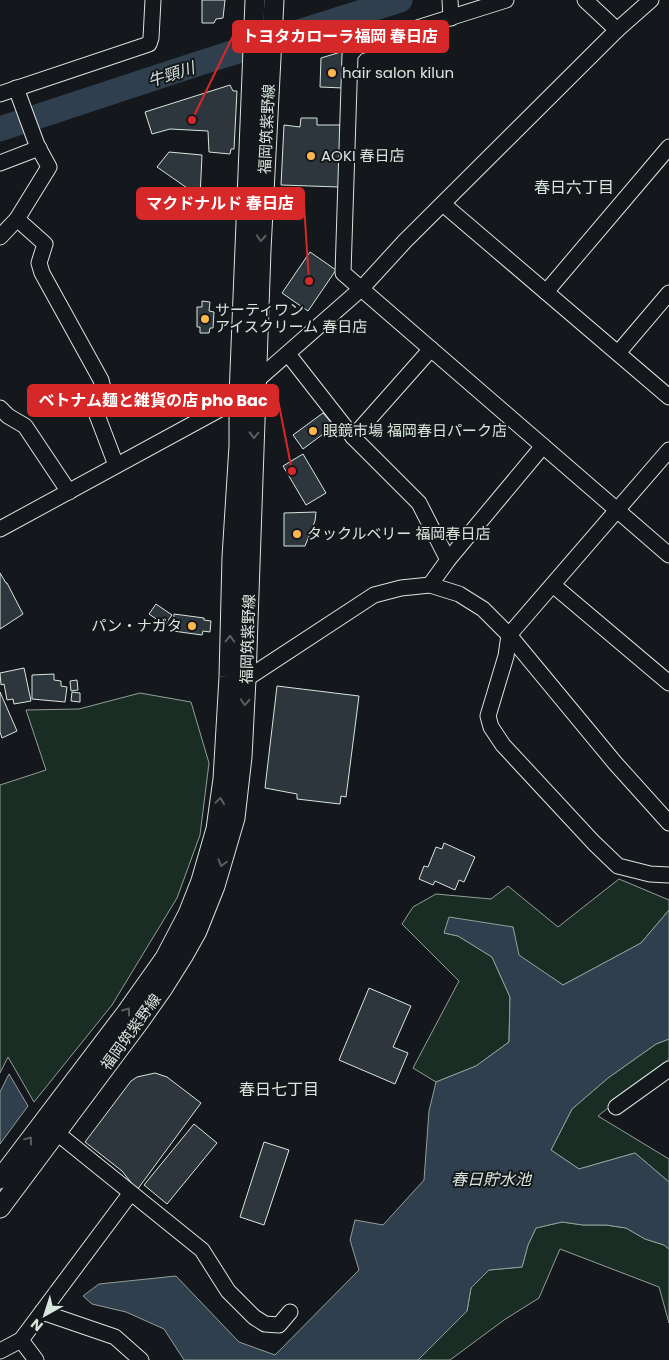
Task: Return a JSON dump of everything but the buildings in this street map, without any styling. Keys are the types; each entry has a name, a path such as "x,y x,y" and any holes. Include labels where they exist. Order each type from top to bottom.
{"main road":[{"name":"福岡筑紫野線","path":"0,1208 163,988 197,931 215,886 235,818 242,757 246,679 256,382 270,67 264,6"},
{"name":"福岡筑紫野線","path":"0,1179 126,1013 165,958 188,914 201,881 216,828 223,779 229,677 232,557 239,446 239,396 251,69 264,6"}],"street":[{"path":"0,94 17,91 148,44 152,38 153,0"},
{"path":"506,0 450,9 357,47 350,55 343,273 669,555"},
{"path":"585,0 617,30"},
{"path":"0,529 224,407 239,396 362,288 617,30 651,0"},
{"path":"0,237 17,219 49,167 37,145 17,91"},
{"path":"0,163 37,145"},
{"path":"546,292 669,147"},
{"path":"443,204 669,397"},
{"path":"17,219 45,244 39,264 42,272 101,380 104,392 97,416 116,465"},
{"path":"618,353 669,294"},
{"path":"353,437 431,349"},
{"path":"288,354 353,437 419,503 448,560"},
{"path":"0,408 8,416 25,426 68,492"},
{"path":"430,585 448,560 543,446"},
{"path":"669,450 509,635 506,656 488,716 491,727 503,745 618,866 650,874 669,875"},
{"path":"246,679 374,595 401,588 430,585 459,594 483,610 509,635 615,763 669,823"},
{"path":"553,585 669,683"},
{"path":"616,1107 669,1069"},
{"path":"56,1133 202,1250 228,1290 254,1317 265,1324 279,1325 290,1312"},
{"path":"0,1351 21,1340 130,1194"},
{"path":"42,1312 115,1337 141,1360"},
{"path":"21,1340 36,1360"}],"green space":[{"path":"140,693 191,702 209,763 200,835 177,898 112,1005 34,1102 8,1057 0,1073 0,785 46,770 26,710 79,709"},
{"path":"619,879 669,900 669,910 641,943 563,985 518,955 513,927 444,933 458,936 492,957 510,997 509,1042 476,1066 436,1082 413,1068 459,981 402,924 413,907 436,894 491,899 508,886 558,927"},
{"path":"669,1039 669,1059 598,1116 669,1159 669,1182 635,1153 579,1169 551,1150 572,1109 608,1078 656,1044"},
{"path":"562,1222 626,1228 645,1239 664,1245 669,1249 669,1323 659,1287 560,1249 539,1298 504,1320 450,1360 418,1360 467,1311 471,1288 489,1270 522,1267 528,1245 536,1228"}],"water":[{"name":"春日貯水池","path":"669,910 669,1039 656,1044 608,1078 572,1109 551,1150 579,1169 635,1153 669,1182 669,1249 664,1245 645,1239 626,1228 562,1222 536,1228 528,1245 522,1267 489,1270 471,1288 467,1311 418,1360 184,1360 164,1329 126,1312 92,1304 83,1296 99,1284 176,1276 239,1342 275,1355 359,1270 350,1240 355,1220 383,1225 424,1180 429,1111 436,1082 476,1066 509,1042 510,997 492,957 458,936 444,933 449,917 513,927 519,955 563,985 641,943"},
{"path":"9,1074 28,1106 0,1144 0,1092"}],"waterway":[{"name":"牛頸川","path":"0,129 400,0"}],"place":[{"name":"hair salon kilun","path":"332,73"},
{"name":"トヨタカローラ福岡 春日店","path":"192,120"},
{"name":"AOKI 春日店","path":"311,156"},
{"name":"マクドナルド 春日店","path":"309,281"},
{"name":"サーティワン アイスクリーム 春日店","path":"205,319"},
{"name":"眼鏡市場 福岡春日パーク店","path":"313,431"},
{"name":"ベトナム麺と雑貨の店 pho Bac","path":"292,471"},
{"name":"タックルベリー 福岡春日店","path":"297,534"},
{"name":"パン・ナガタ","path":"192,626"}],"district":[{"name":"春日六丁目","path":"574,187"},
{"name":"春日七丁目","path":"279,1089"}]}
